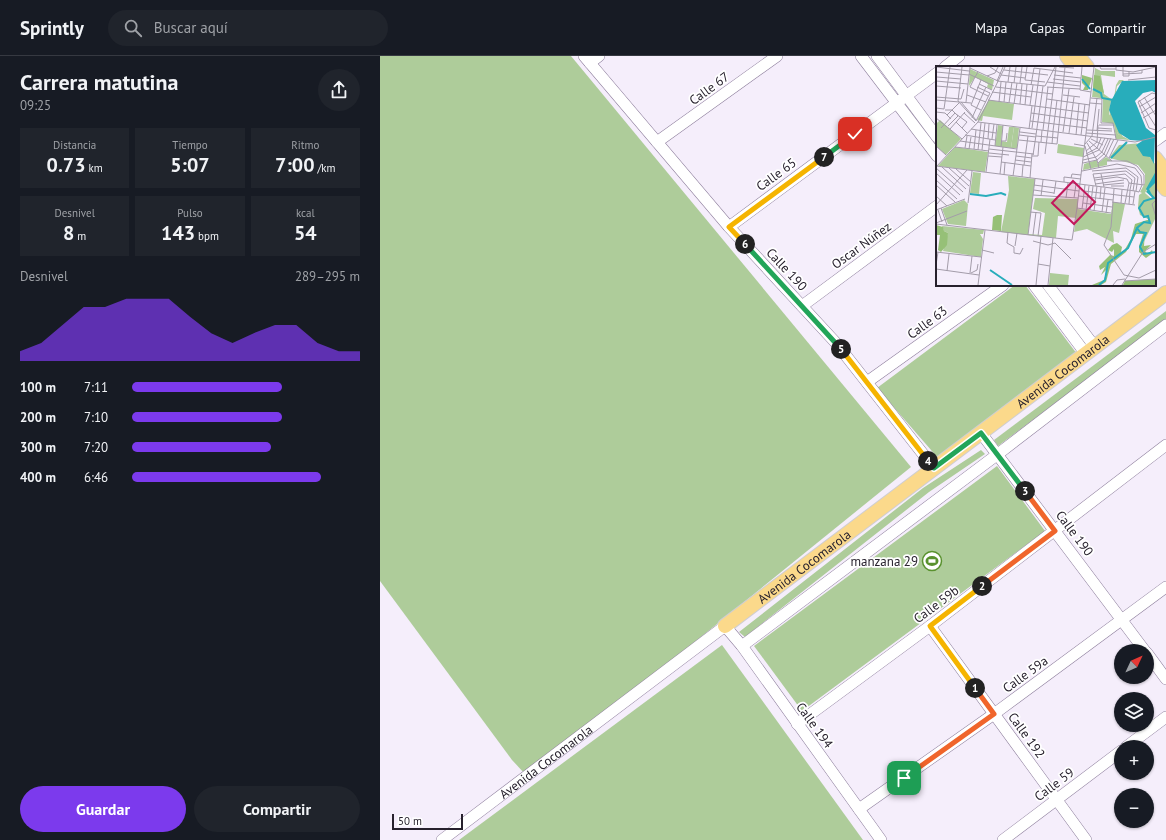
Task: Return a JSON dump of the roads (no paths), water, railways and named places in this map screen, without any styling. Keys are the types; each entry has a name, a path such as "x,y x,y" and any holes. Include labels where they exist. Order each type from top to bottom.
{"main road":[{"path":"1067,56 1074,66"},
{"path":"1078,56 1086,66"},
{"path":"1156,159 1166,172"},
{"path":"1156,175 1166,189"},
{"name":"Avenida Cocomarola","path":"725,626 1166,293"}],"street":[{"path":"587,60 599,56"},
{"name":"Calle 67","path":"657,142 777,56"},
{"path":"862,56 936,155"},
{"path":"876,56 936,136"},
{"path":"946,66 959,56"},
{"name":"Calle 190","path":"587,60 729,227 836,343 934,468"},
{"name":"Calle 65","path":"729,227 936,74"},
{"path":"1156,140 1166,133"},
{"name":"Oscar Núñez","path":"802,306 936,207"},
{"name":"Calle 63","path":"867,382 1002,286"},
{"path":"1035,286 1090,350"},
{"path":"1049,286 1090,350"},
{"path":"742,646 998,454 1166,325"},
{"name":"Calle 190","path":"981,433 1140,644"},
{"name":"Calle 59b","path":"797,724 930,626 1165,447"},
{"name":"Calle 59a","path":"859,810 994,714 1166,587"},
{"name":"Calle 194","path":"725,626 742,646 881,840"},
{"name":"Avenida Cocomarola","path":"442,840 725,626"},
{"name":"Calle 192","path":"930,626 1086,840"},
{"name":"Calle 190","path":"1154,662 1166,678"},
{"path":"1135,740 1166,717"},
{"name":"Calle 59","path":"1003,840 1114,756"}],"place":[{"name":"manzana 29","path":"932,561"}]}
